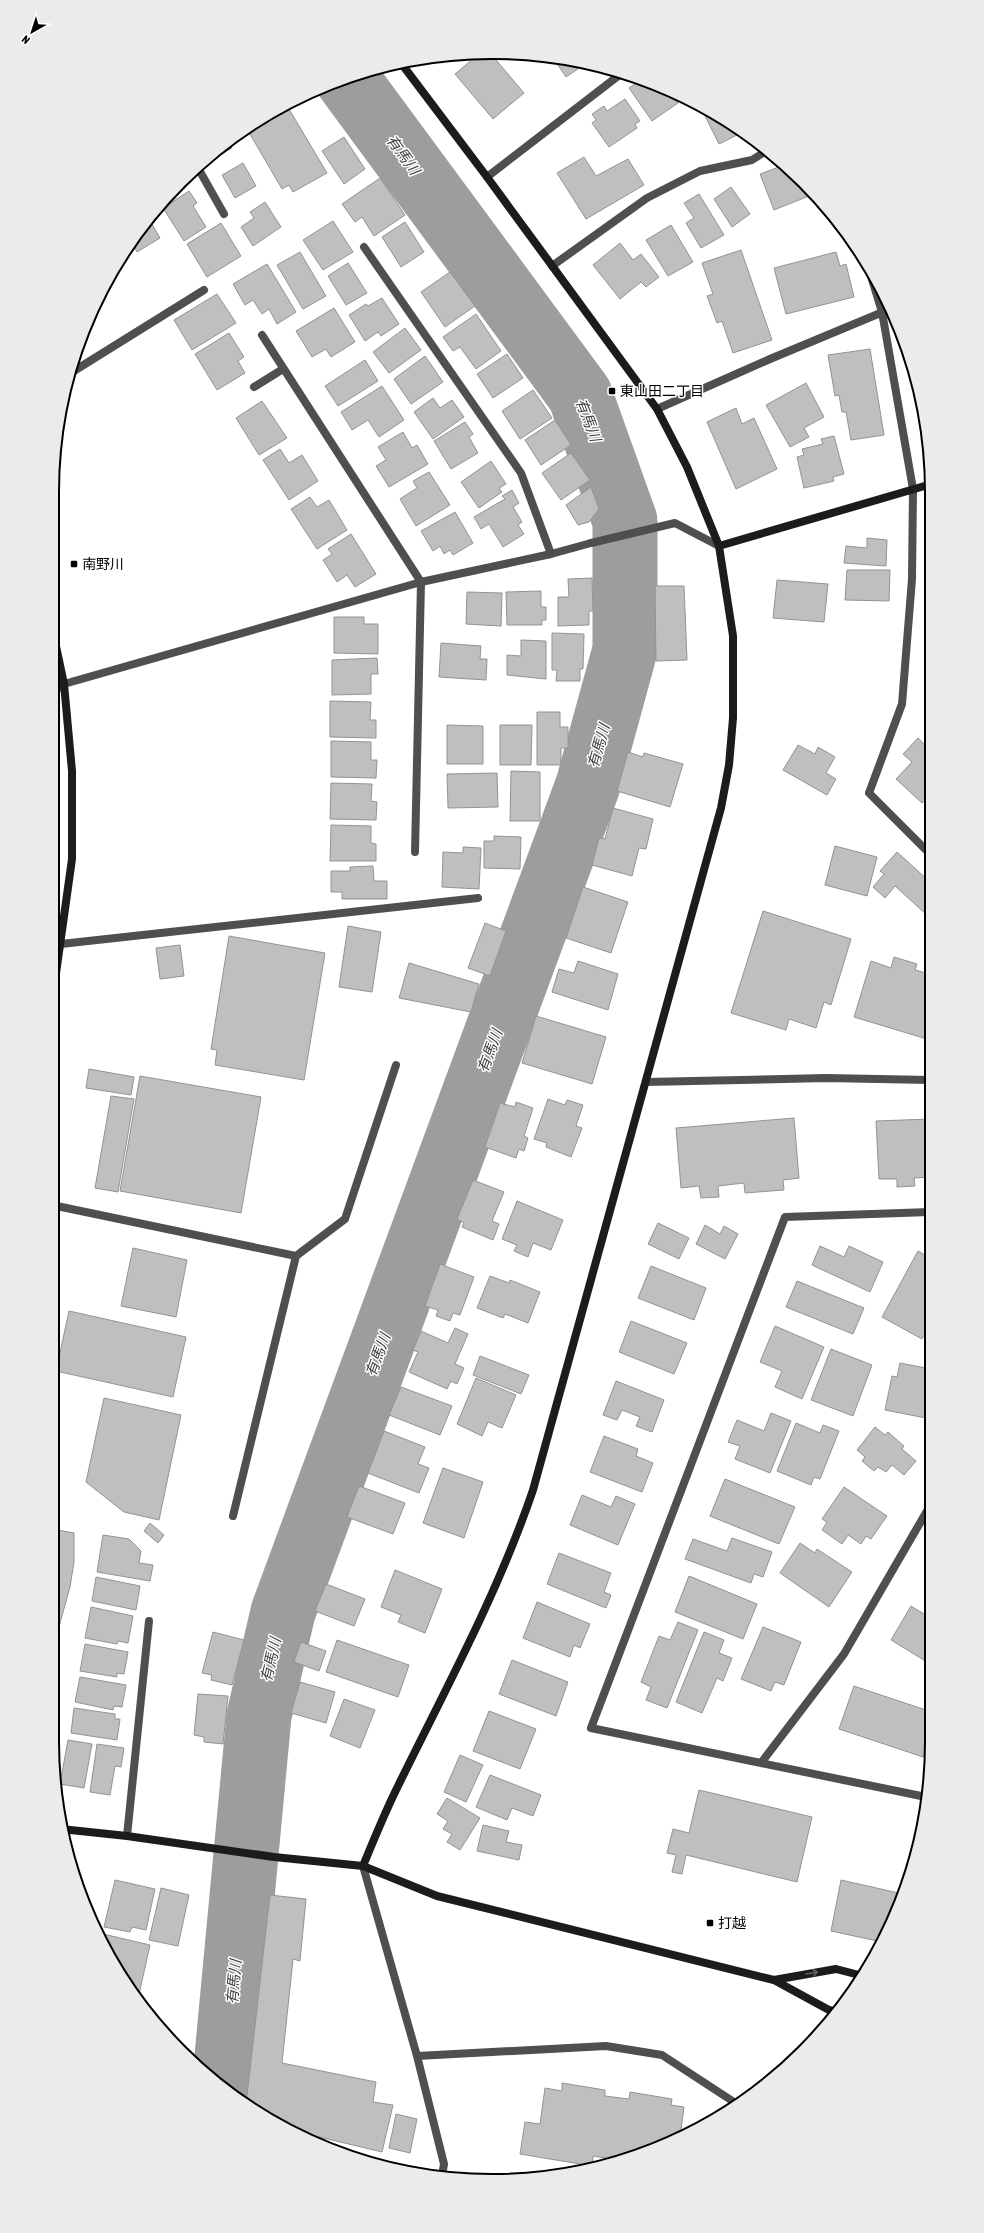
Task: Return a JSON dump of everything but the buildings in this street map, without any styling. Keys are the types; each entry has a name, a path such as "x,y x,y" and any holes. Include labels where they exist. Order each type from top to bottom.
{"street":[{"path":"405,68 487,176 657,408 688,468 719,546 733,636 733,718 729,765 721,808 700,892 646,1082 568,1368 522,1523 474,1636 397,1787 362,1866 417,2056 444,2164 443,2171"},
{"path":"487,176 616,78"},
{"path":"552,266 647,198 700,171 752,160 762,153"},
{"path":"200,172 224,214"},
{"path":"364,247 521,473 551,554"},
{"path":"77,369 204,290"},
{"path":"876,293 882,312 913,489 912,580 902,704 869,793 925,849"},
{"path":"657,408 885,311"},
{"path":"262,336 421,582 415,852"},
{"path":"254,387 283,369"},
{"path":"59,688 64,684 421,582 551,554 644,529 675,523 719,546 925,486"},
{"path":"59,660 64,684 72,772 72,859 59,957"},
{"path":"61,944 478,898"},
{"path":"233,1516 296,1256 345,1219 396,1065"},
{"path":"646,1082 826,1078 925,1080"},
{"path":"59,1205 296,1256"},
{"path":"921,1796 591,1728 785,1217 925,1212"},
{"path":"761,1763 844,1654 925,1514"},
{"path":"127,1836 149,1621"},
{"path":"68,1830 127,1836 274,1857 362,1866 436,1896 774,1980 831,2011"},
{"path":"774,1980 836,1969 857,1974"},
{"path":"417,2056 606,2046 662,2054 733,2101"}],"waterway":[{"name":"有馬川","path":"225,2082 259,1716 283,1612 588,785 625,650 625,521 580,395 350,83"}],"place":[{"name":"東山田二丁目","path":"612,391"},
{"name":"南野川","path":"74,564"},
{"name":"打越","path":"710,1923"}]}
